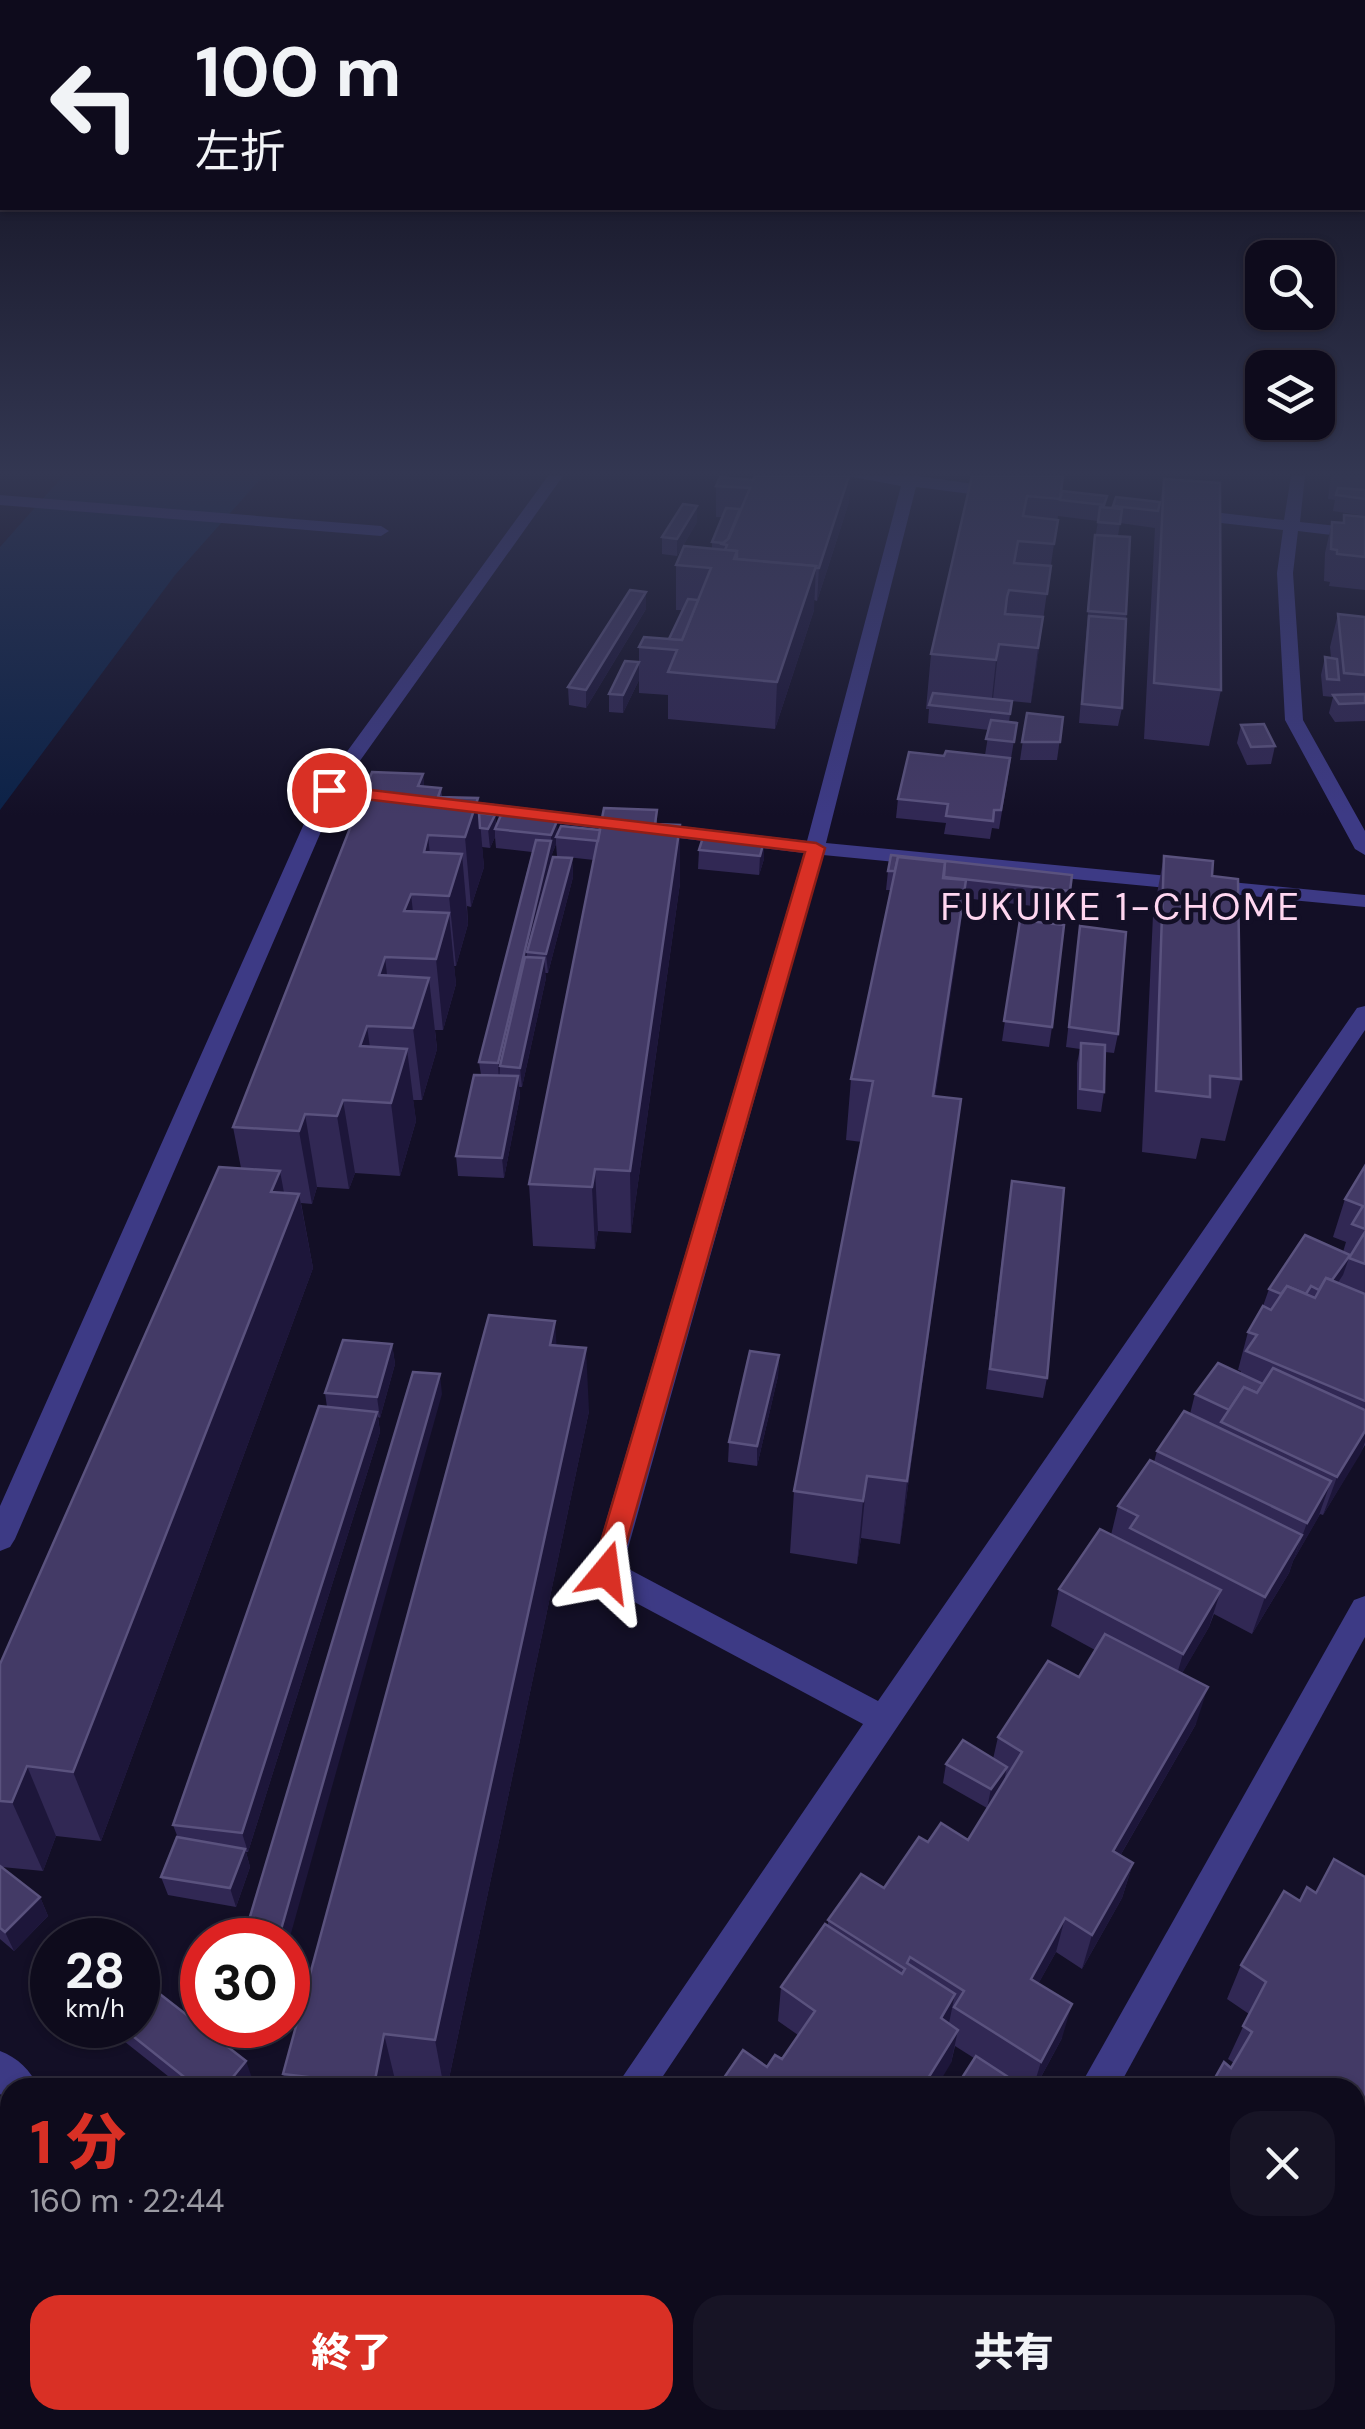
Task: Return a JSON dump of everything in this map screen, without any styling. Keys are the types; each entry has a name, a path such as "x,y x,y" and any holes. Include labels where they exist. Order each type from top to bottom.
{"street":[{"path":"0,1539 329,790 474,589"},
{"path":"882,589 816,848 606,1572 883,1719"},
{"path":"1285,589 1294,720 1365,849"},
{"path":"329,790 816,848 1365,900"},
{"path":"640,2078 1365,1014"},
{"path":"1104,2078 1365,1609"}],"water":[{"path":"0,589 164,589 0,810"}],"building":[{"path":"702,589 808,589 777,682 668,672 677,650 639,647 644,637 682,640"},
{"path":"946,589 1048,589 1047,594 1009,590 1007,597 1005,614 1043,617 1038,648 999,644 996,660 931,654"},
{"path":"1090,589 1127,589 1126,614 1088,611"},
{"path":"1159,589 1221,589 1221,690 1154,683"},
{"path":"630,590 646,592 586,690 568,687"},
{"path":"688,599 698,600 682,640 669,639"},
{"path":"1338,614 1365,617 1365,675 1344,673"},
{"path":"1089,616 1126,619 1122,708 1082,704"},
{"path":"1325,657 1337,659 1339,680 1327,679"},
{"path":"625,661 639,662 623,695 609,694"},
{"path":"933,693 1012,701 1010,714 929,705"},
{"path":"1365,694 1365,703 1339,704 1333,695"},
{"path":"1027,713 1063,717 1060,742 1022,742"},
{"path":"991,720 1017,723 1014,742 986,739"},
{"path":"1264,724 1275,746 1251,747 1241,725"},
{"path":"946,751 1010,758 1001,810 994,810 993,821 946,816 948,804 898,799 909,752 944,756"},
{"path":"372,772 423,774 418,786 441,788 438,797 478,798 465,837 428,835 424,852 462,854 449,896 411,894 404,911 449,913 436,959 385,957 379,975 429,978 413,1028 367,1026 360,1046 407,1049 391,1103 343,1100 337,1116 305,1114 299,1131 233,1127"},
{"path":"604,808 657,810 655,824 680,825 630,1171 595,1169 592,1187 529,1184"},
{"path":"479,813 495,815 488,829 480,828"},
{"path":"501,815 557,821 551,835 495,829"},
{"path":"561,826 600,830 598,841 556,837"},
{"path":"704,834 764,841 760,856 699,850"},
{"path":"536,840 551,841 498,1063 479,1062"},
{"path":"891,855 1072,875 1070,891 944,877 945,862 898,857 895,871 888,871"},
{"path":"1164,856 1213,861 1212,876 1238,879 1241,1079 1210,1076 1210,1097 1156,1091"},
{"path":"553,857 572,858 546,954 527,952"},
{"path":"898,857 945,862 943,878 966,880 933,1096 961,1099 907,1481 867,1476 863,1501 794,1491 873,1081 851,1079"},
{"path":"1020,920 1064,925 1052,1027 1004,1021"},
{"path":"1080,926 1126,932 1118,1034 1069,1027"},
{"path":"525,957 544,958 520,1068 500,1066"},
{"path":"1081,1043 1105,1045 1104,1092 1080,1089"},
{"path":"474,1075 518,1076 502,1158 456,1156"},
{"path":"1365,1166 1365,1229 1352,1224 1363,1206 1345,1199"},
{"path":"219,1167 280,1171 271,1192 299,1194 73,1772 27,1766 12,1802 0,1801 0,1664"},
{"path":"1012,1181 1064,1188 1047,1378 990,1369"},
{"path":"1365,1232 1365,1264 1349,1258"},
{"path":"1305,1235 1350,1255 1332,1280 1326,1278 1319,1290 1311,1286 1306,1294 1287,1286 1281,1294 1269,1289"},
{"path":"1326,1278 1365,1294 1365,1401 1246,1351 1257,1335 1248,1332 1263,1306 1271,1310 1287,1286 1315,1298"},
{"path":"489,1315 555,1321 550,1345 586,1348 435,2040 384,2034 375,2078 283,2074 290,2048 310,2048 310,1975"},
{"path":"343,1340 392,1344 377,1397 325,1393"},
{"path":"750,1351 779,1355 757,1446 729,1442"},
{"path":"1218,1363 1263,1384 1257,1393 1244,1387 1229,1410 1195,1394"},
{"path":"1273,1368 1365,1410 1365,1431 1337,1477 1221,1422 1244,1387 1257,1393"},
{"path":"413,1372 440,1374 284,1918 250,1918"},
{"path":"319,1406 377,1412 242,1833 173,1825"},
{"path":"1184,1411 1331,1481 1307,1523 1157,1451"},
{"path":"1150,1460 1302,1535 1265,1597 1130,1528 1138,1516 1118,1506"},
{"path":"1100,1529 1221,1590 1183,1654 1059,1589"},
{"path":"1105,1634 1208,1687 1113,1851 1133,1863 1092,1935 1065,1918 1031,1979 1072,2004 1041,2062 954,2007 964,1991 910,1957 907,1963 955,1994 941,2018 958,2030 928,2078 724,2078 743,2050 767,2067 775,2055 782,2059 815,2011 781,1987 825,1924 902,1974 905,1969 828,1920 861,1874 884,1888 919,1837 928,1842 941,1823 968,1840 1022,1752 998,1737 1048,1661 1079,1677"},
{"path":"963,1740 1007,1767 991,1789 946,1764"},
{"path":"177,1837 245,1849 230,1888 161,1877"},
{"path":"1334,1859 1365,1877 1365,2078 1215,2078 1224,2062 1231,2068 1252,2032 1243,2026 1266,1982 1241,1965 1284,1891 1300,1901 1307,1887 1316,1893"},
{"path":"0,1866 40,1897 5,1932 0,1928"},
{"path":"160,1994 180,2010 180,2048 229,2048 246,2061 232,2078 185,2078 148,2048 160,2048"},
{"path":"976,2056 1010,2078 962,2078"}],"district":[{"name":"FUKUIKE 1-CHOME","path":"1121,907"}],"route":[{"path":"329,790 816,848 606,1572"}]}
